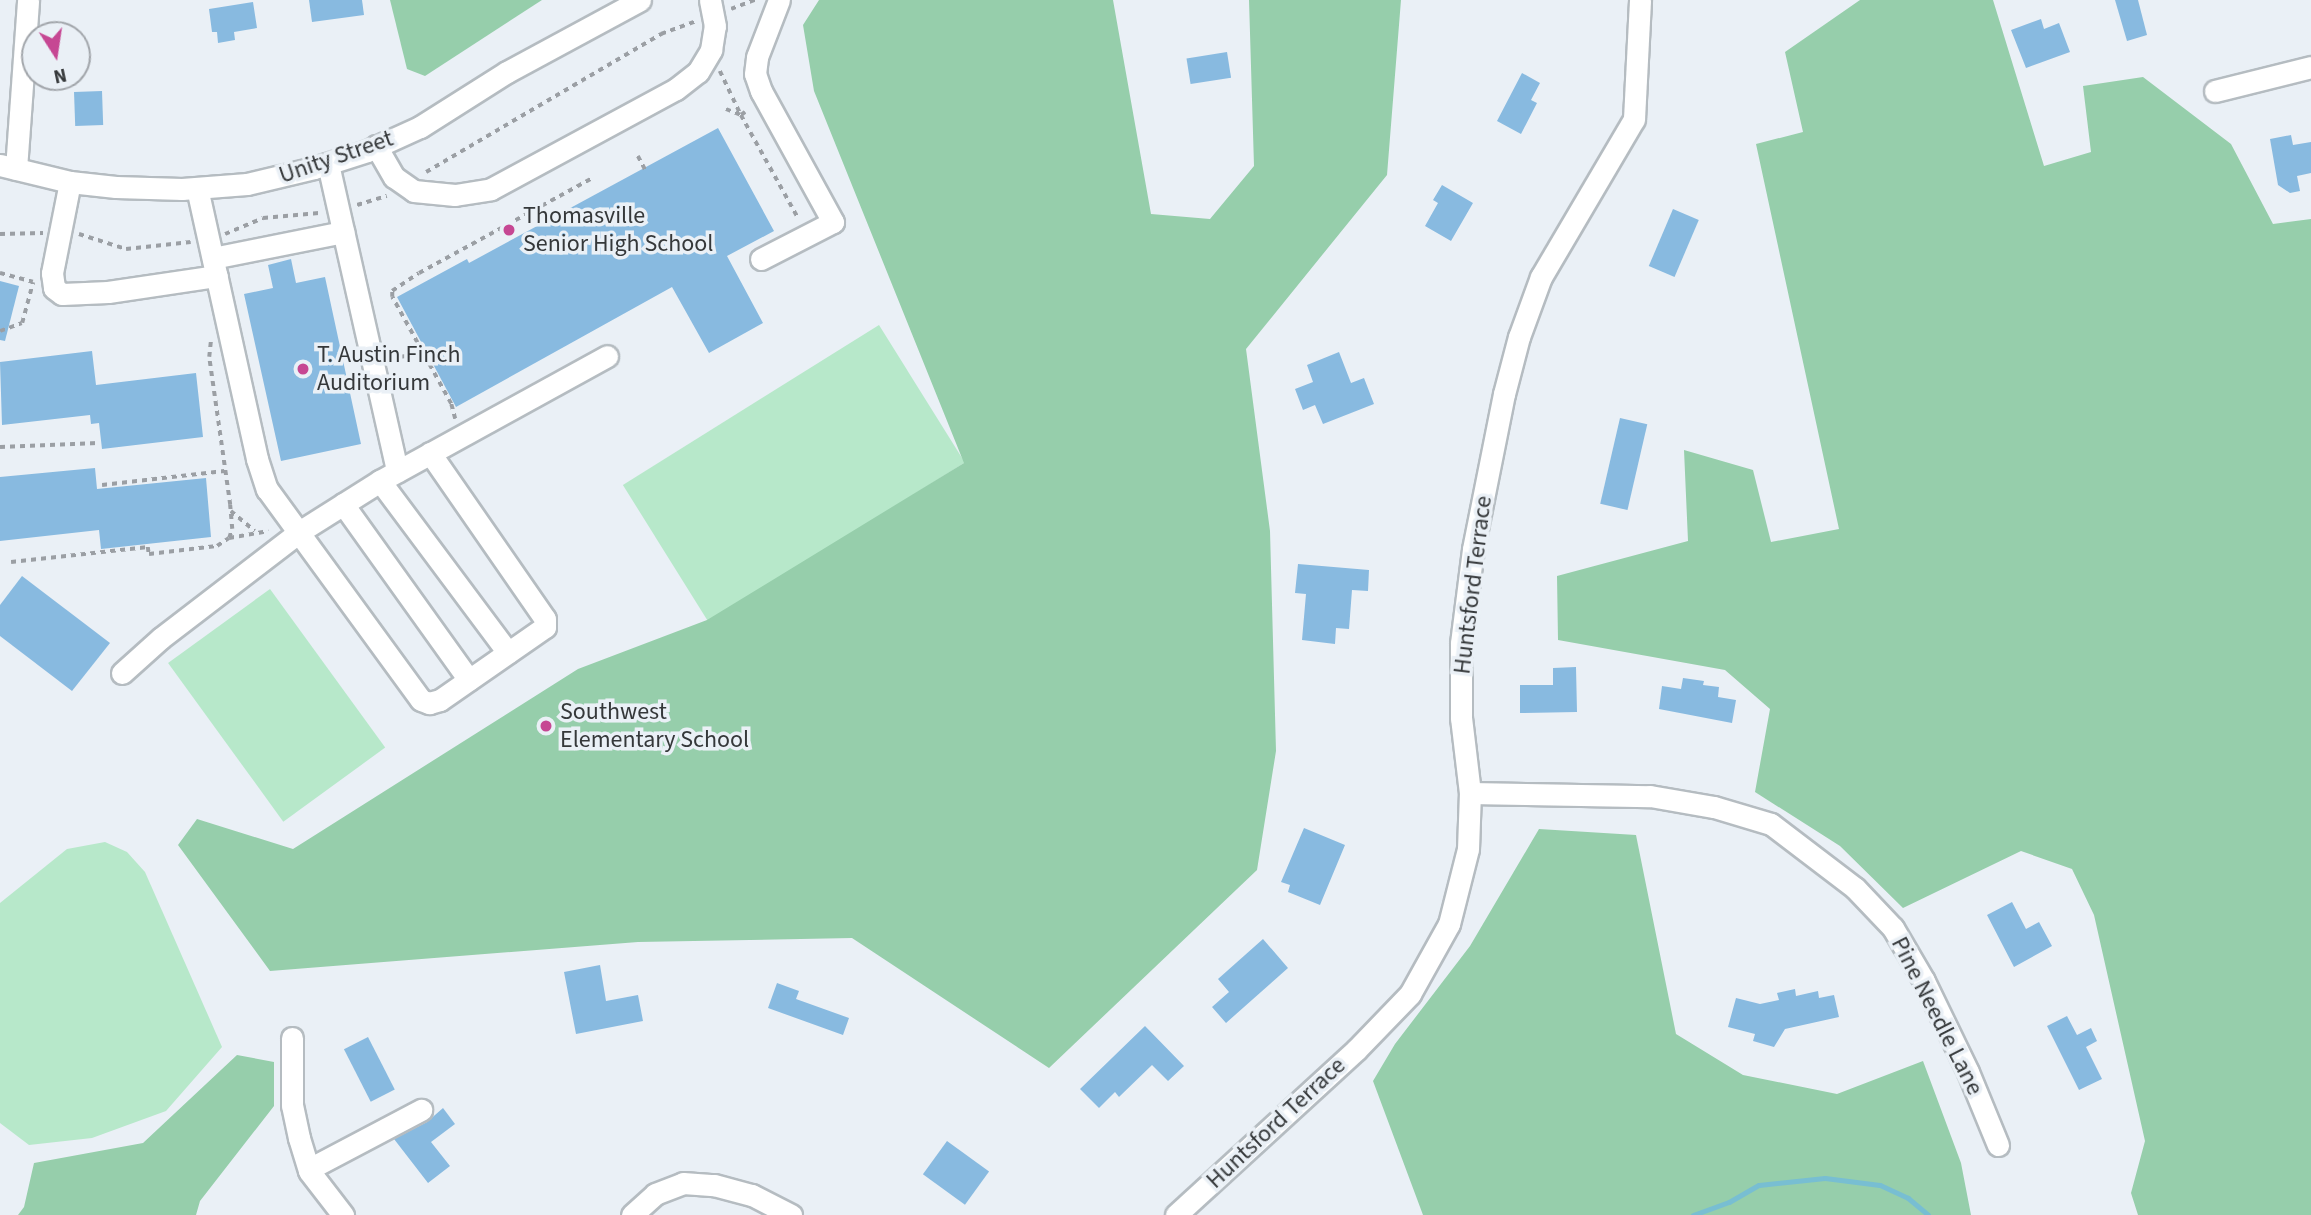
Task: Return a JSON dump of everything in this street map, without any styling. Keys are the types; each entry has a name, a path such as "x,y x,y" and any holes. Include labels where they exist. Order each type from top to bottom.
{"street":[{"path":"8,167 28,0"},
{"name":"Unity Street","path":"8,167 69,182 116,187 197,188 247,184 328,164 420,127 507,72 640,0"},
{"path":"761,259 833,222 761,91 755,74 757,57 779,0"},
{"name":"Huntsford Terrace","path":"1176,1215 1356,1050 1410,994 1449,924 1468,849 1470,793 1461,718 1461,643 1473,549 1504,394 1519,337 1541,277 1634,119 1640,0"},
{"path":"376,146 394,177 414,191 455,195 491,189 676,89 698,72 711,50 712,8"},
{"path":"2214,91 2311,67"},
{"path":"328,164 371,361 389,476 508,653"},
{"path":"69,182 51,273 54,288 62,294 108,292 215,267 343,232"},
{"path":"197,188 257,459 267,489 421,699 429,704 440,700 545,627 545,619 430,453"},
{"path":"122,673 161,638 299,532 389,476 607,356"},
{"path":"343,504 469,680"},
{"name":"Pine Needle Lane","path":"1470,793 1650,796 1714,807 1771,824 1854,888 1893,928 1924,981 1968,1072 1998,1145"},
{"path":"292,1038 292,1105 309,1169 343,1215"},
{"path":"309,1169 421,1110"},
{"path":"632,1215 655,1194 687,1183 714,1185 752,1195 791,1215"}],"path":[{"path":"406,185 661,34 712,8 755,0"},
{"path":"711,50 802,225"},
{"path":"726,109 743,113"},
{"path":"638,156 647,173"},
{"path":"460,436 451,404 392,297 392,291 419,273 591,179"},
{"path":"44,244 47,233"},
{"path":"0,273 33,280 22,323 0,331"},
{"path":"11,562 148,547 149,554 218,546 229,538 232,529 209,343 215,330 227,322"},
{"path":"371,361 423,354"},
{"path":"0,447 98,443"},
{"path":"102,485 224,471"},
{"path":"230,510 256,532"}],"green space":[{"path":"390,0 542,0 425,76 407,69"},
{"path":"819,0 1113,0 1151,214 1210,219 1254,166 1249,0 1401,0 1387,175 1246,349 1270,531 1276,751 1257,870 1049,1068 852,938 638,942 270,971 178,845 197,819 293,849 578,669 707,620 964,463 814,91 803,25"},
{"path":"1860,0 1993,0 2044,166 2091,152 2083,86 2143,77 2231,144 2273,224 2311,219 2311,1215 2138,1215 2131,1193 2145,1141 2094,915 2072,869 2021,851 1903,908 1840,846 1755,792 1770,709 1725,670 1558,640 1557,576 1688,541 1684,450 1753,470 1771,542 1839,529 1756,144 1803,132 1785,52"},
{"path":"879,325 965,462 709,622 623,485"},
{"path":"270,589 385,748 283,822 168,663"},
{"path":"1539,829 1636,835 1676,1034 1743,1075 1837,1094 1923,1061 1961,1163 1971,1215 1423,1215 1373,1081 1395,1044 1470,946"},
{"path":"105,842 127,852 145,872 222,1047 166,1111 92,1138 29,1145 0,1123 0,903 67,849"},
{"path":"237,1055 274,1062 274,1106 200,1201 196,1215 18,1215 24,1207 34,1163 143,1143"}],"building":[{"path":"309,0 362,0 364,15 312,22"},
{"path":"2115,0 2138,0 2147,35 2127,41"},
{"path":"253,2 257,28 234,32 235,40 218,43 217,32 212,32 209,9"},
{"path":"2041,19 2044,29 2059,23 2070,52 2026,68 2011,30"},
{"path":"1227,52 1231,78 1191,84 1187,58"},
{"path":"1522,73 1540,83 1531,100 1537,103 1521,134 1497,121"},
{"path":"102,91 103,125 75,126 74,92"},
{"path":"718,128 774,231 727,256 763,323 709,353 672,287 456,407 397,297 467,259 469,263"},
{"path":"2291,135 2293,145 2311,142 2311,173 2297,176 2300,191 2290,193 2278,185 2270,139"},
{"path":"1442,185 1473,203 1451,241 1425,226 1438,203 1433,200"},
{"path":"1673,209 1699,220 1675,277 1649,266"},
{"name":"T. Austin Finch Auditorium","path":"291,259 296,283 325,277 361,444 281,461 244,294 273,288 268,265"},
{"path":"0,281 19,286 5,341 0,340"},
{"path":"92,351 96,385 196,373 203,437 102,449 99,423 91,424 90,415 2,425 0,362"},
{"path":"1339,352 1351,383 1364,378 1374,404 1323,424 1315,405 1303,410 1295,389 1313,382 1307,365"},
{"path":"1620,418 1647,424 1627,510 1600,504"},
{"path":"95,468 97,489 206,478 211,537 101,549 99,530 0,541 0,477"},
{"path":"1298,564 1369,570 1368,591 1352,590 1349,629 1336,628 1335,644 1302,640 1306,594 1295,593"},
{"path":"22,576 110,643 72,691 0,636 0,605"},
{"path":"1576,667 1577,712 1520,713 1520,685 1553,685 1553,668"},
{"path":"1683,678 1704,681 1703,685 1719,687 1718,697 1736,700 1732,723 1659,709 1662,686 1681,689"},
{"path":"1304,828 1345,845 1320,905 1288,892 1290,885 1281,882"},
{"path":"2012,902 2026,929 2039,922 2052,946 2014,967 1987,915"},
{"path":"1263,939 1288,968 1226,1023 1212,1007 1229,992 1218,979"},
{"path":"600,965 606,1001 638,995 643,1021 576,1034 564,972"},
{"path":"777,983 799,991 796,999 849,1018 843,1035 768,1008"},
{"path":"1795,989 1796,996 1818,991 1819,998 1834,995 1839,1017 1785,1029 1774,1047 1753,1041 1755,1034 1728,1027 1736,998 1760,1004 1779,1000 1777,993"},
{"path":"2067,1016 2077,1035 2091,1028 2097,1041 2086,1047 2102,1079 2079,1090 2047,1026"},
{"path":"1145,1026 1184,1066 1168,1081 1152,1065 1119,1097 1115,1092 1099,1108 1080,1089"},
{"path":"368,1037 395,1090 371,1102 344,1049"},
{"path":"443,1108 455,1124 431,1142 450,1166 428,1183 394,1139 427,1122"},
{"path":"947,1141 989,1172 965,1205 923,1174"}],"waterway":[{"path":"1693,1215 1729,1202 1759,1185 1825,1178 1880,1185 1908,1198 1928,1215"}],"place":[{"name":"Thomasville Senior High School","path":"509,230"},
{"name":"T. Austin Finch Auditorium","path":"303,369"},
{"name":"Southwest Elementary School","path":"546,726"}]}
